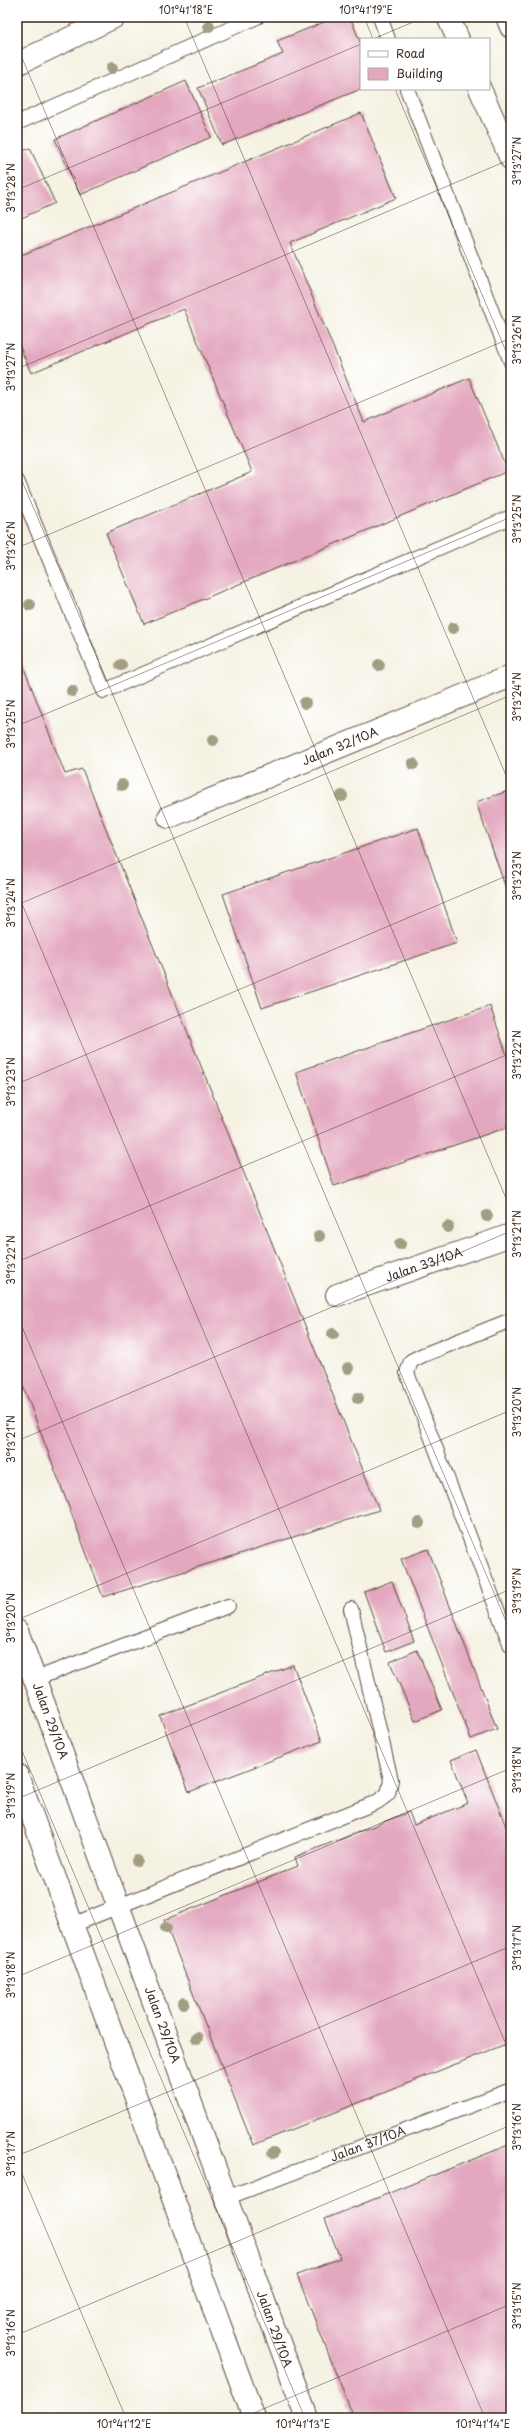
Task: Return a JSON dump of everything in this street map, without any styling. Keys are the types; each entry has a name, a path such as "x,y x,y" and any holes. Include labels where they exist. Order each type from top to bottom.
{"street":[{"path":"17,64 114,17"},
{"path":"448,17 458,38"},
{"path":"507,17 511,27"},
{"path":"480,90 511,159"},
{"name":"Jalan 32/10A","path":"169,817 511,676"},
{"name":"Jalan 33/10A","path":"337,1295 511,1235"},
{"name":"Jalan 29/10A","path":"17,1631 307,2418"},
{"path":"17,1775 254,2418"}],"lane":[{"path":"17,123 257,17"},
{"path":"380,17 388,38"},
{"path":"407,90 511,362"},
{"path":"17,481 104,691 511,517"},
{"path":"511,1320 423,1354 411,1361 407,1373 511,1646"},
{"path":"35,1679 228,1606"},
{"path":"72,1925 377,1802 388,1794 391,1780 351,1609"},
{"name":"Jalan 37/10A","path":"226,2198 511,2090"}],"building":[{"path":"337,17 350,17 360,42 360,89 222,145 198,88 283,54 277,41"},
{"path":"186,81 211,137 80,195 55,139"},
{"path":"361,113 396,198 290,243 364,422 469,378 508,471 144,624 106,533 252,472 184,309 31,373 17,340 17,257"},
{"path":"30,148 55,203 17,220 17,154"},
{"path":"17,650 65,774 82,769 379,1510 103,1597 17,1370"},
{"path":"511,790 511,903 476,802"},
{"path":"418,828 457,943 262,1008 223,894"},
{"path":"490,1006 511,1067 511,1126 334,1186 296,1072"},
{"path":"428,1549 497,1729 471,1739 401,1559"},
{"path":"392,1581 414,1641 386,1652 364,1592"},
{"path":"417,1650 442,1710 415,1721 390,1662"},
{"path":"293,1665 322,1741 189,1792 160,1716"},
{"path":"476,1750 511,1839 511,2042 253,2145 164,1920 298,1866 295,1857 409,1812 414,1825 468,1803 451,1760"},
{"path":"511,2144 511,2418 354,2418 297,2275 340,2258 325,2219"}]}
